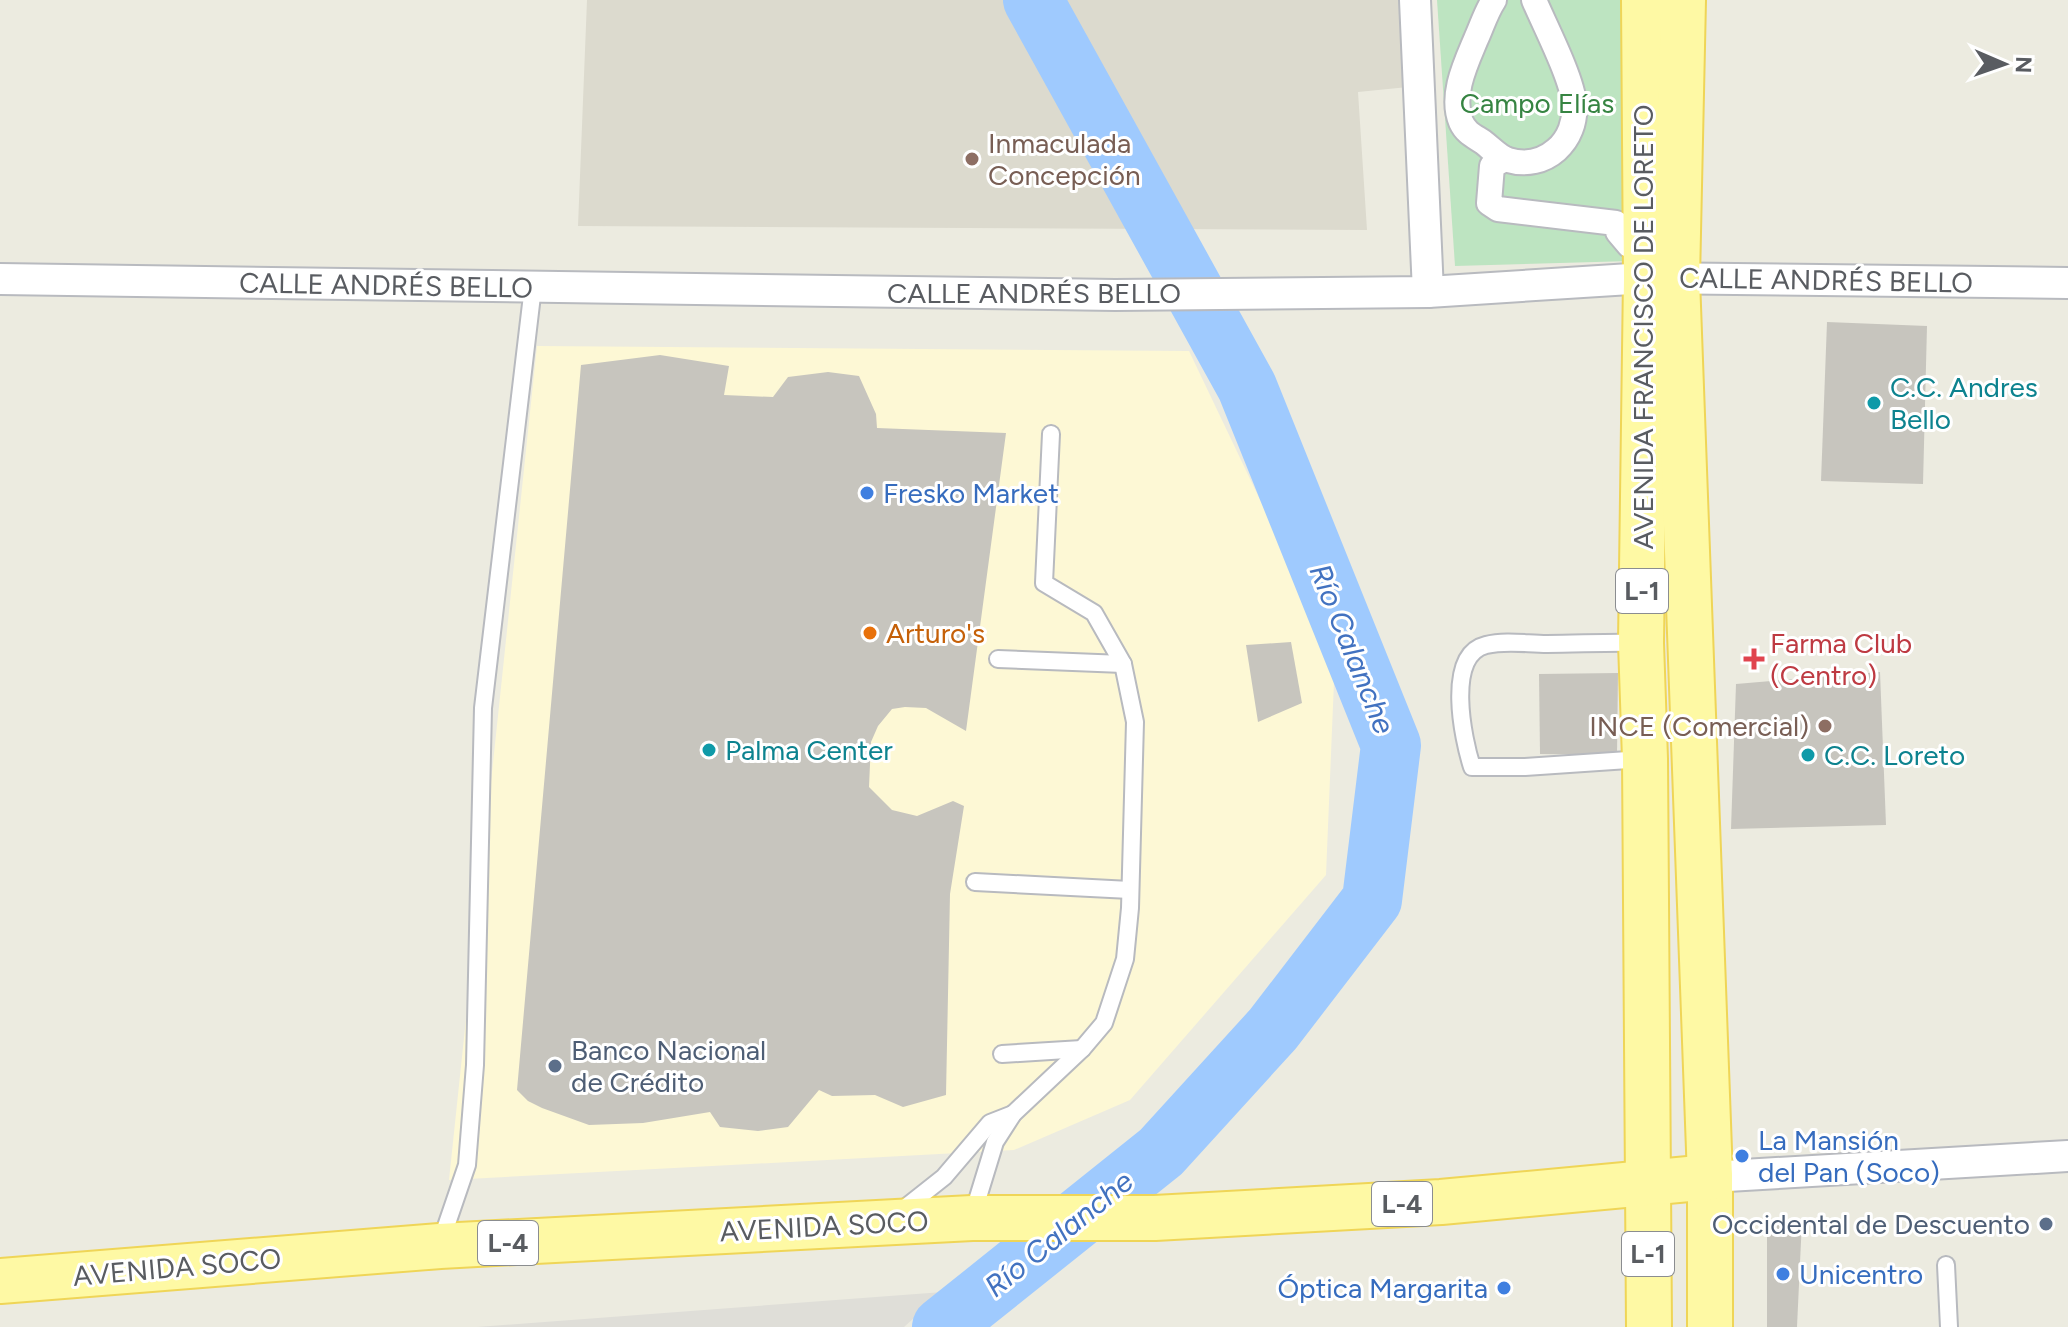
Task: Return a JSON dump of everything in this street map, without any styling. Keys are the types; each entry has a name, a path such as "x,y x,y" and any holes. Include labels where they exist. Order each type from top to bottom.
{"main road":[{"name":"AVENIDA FRANCISCO DE LORETO","path":"1644,0 1651,267 1710,1177"},
{"name":"AVENIDA FRANCISCO DE LORETO","path":"1648,1181 1645,759 1641,643 1651,267 1683,0"},
{"name":"L-4","path":"1648,1181 1710,1177"},
{"name":"L-1","path":"1710,1177 1710,1327"},
{"name":"L-1","path":"1648,1181 1649,1327"},
{"name":"AVENIDA SOCO","path":"0,1281 440,1246 972,1218 1155,1218 1441,1202 1648,1181"}],"street":[{"path":"1415,0 1428,292"},
{"path":"1494,0 1465,64 1459,104 1460,120 1468,132 1505,159 1526,164 1559,150 1569,134 1575,104 1534,0"},
{"path":"1505,159 1492,166 1489,203 1498,209 1616,223 1618,232 1651,267"},
{"name":"CALLE ANDRÉS BELLO","path":"0,279 1115,295 1428,292 1651,267 2068,283"},
{"path":"1710,1177 2068,1156"}],"lane":[{"path":"440,1246 467,1165 475,1065 483,708 533,287"},
{"path":"972,1218 995,1142 1013,1114 1082,1049 1104,1023 1125,959 1135,722 1123,664 1094,613 1044,583 1051,434"},
{"path":"1641,643 1588,641 1483,645 1467,658 1460,685 1467,751 1472,767 1525,767 1645,759"},
{"path":"998,659 1123,664"},
{"path":"975,882 1130,890"},
{"path":"1002,1054 1082,1049"},
{"path":"886,1223 944,1177 990,1123 1013,1114"},
{"path":"1946,1265 1949,1327"}],"shaded area":[{"name":"Inmaculada Concepción","path":"587,0 1405,0 1408,87 1358,92 1367,230 578,226"},
{"name":"Palma Center","path":"537,346 1189,351 1335,657 1326,875 1130,1100 1014,1150 449,1180"},
{"path":"943,1292 904,1327 477,1327"}],"green space":[{"name":"Campo Elías","path":"1437,0 1630,0 1631,261 1455,266"}],"building":[{"name":"C.C. Andres Bello","path":"1827,322 1927,326 1923,484 1821,481"},
{"name":"Palma Center","path":"660,355 729,366 724,395 773,397 788,377 828,372 859,376 876,414 877,428 1006,433 966,731 926,708 905,707 892,709 878,726 871,742 869,787 892,810 917,816 953,801 964,806 950,894 946,1095 903,1107 875,1095 832,1096 819,1090 788,1127 758,1131 720,1127 710,1112 643,1123 589,1125 542,1108 528,1101 517,1090 581,365"},
{"path":"1291,642 1302,703 1258,722 1246,645"},
{"name":"C.C. Loreto","path":"1880,672 1886,825 1731,829 1736,684"},
{"path":"1618,673 1617,755 1540,754 1539,674"},
{"name":"Unicentro","path":"1802,1220 1797,1327 1767,1327 1767,1221"}],"waterway":[{"name":"Río Calanche","path":"942,1327 1161,1152 1273,1029 1372,900 1391,745 1247,387 1033,0"}],"place":[{"name":"Inmaculada Concepción","path":"972,159"},
{"name":"C.C. Andres Bello","path":"1874,403"},
{"name":"Fresko Market","path":"867,493"},
{"name":"Arturo's","path":"870,633"},
{"name":"Farma Club (Centro)","path":"1754,659"},
{"name":"INCE (Comercial)","path":"1825,726"},
{"name":"Palma Center","path":"709,750"},
{"name":"C.C. Loreto","path":"1808,755"},
{"name":"Banco Nacional de Crédito","path":"555,1066"},
{"name":"La Mansión del Pan (Soco)","path":"1742,1156"},
{"name":"Occidental de Descuento","path":"2046,1224"},
{"name":"Unicentro","path":"1783,1274"},
{"name":"Óptica Margarita","path":"1504,1288"}]}
